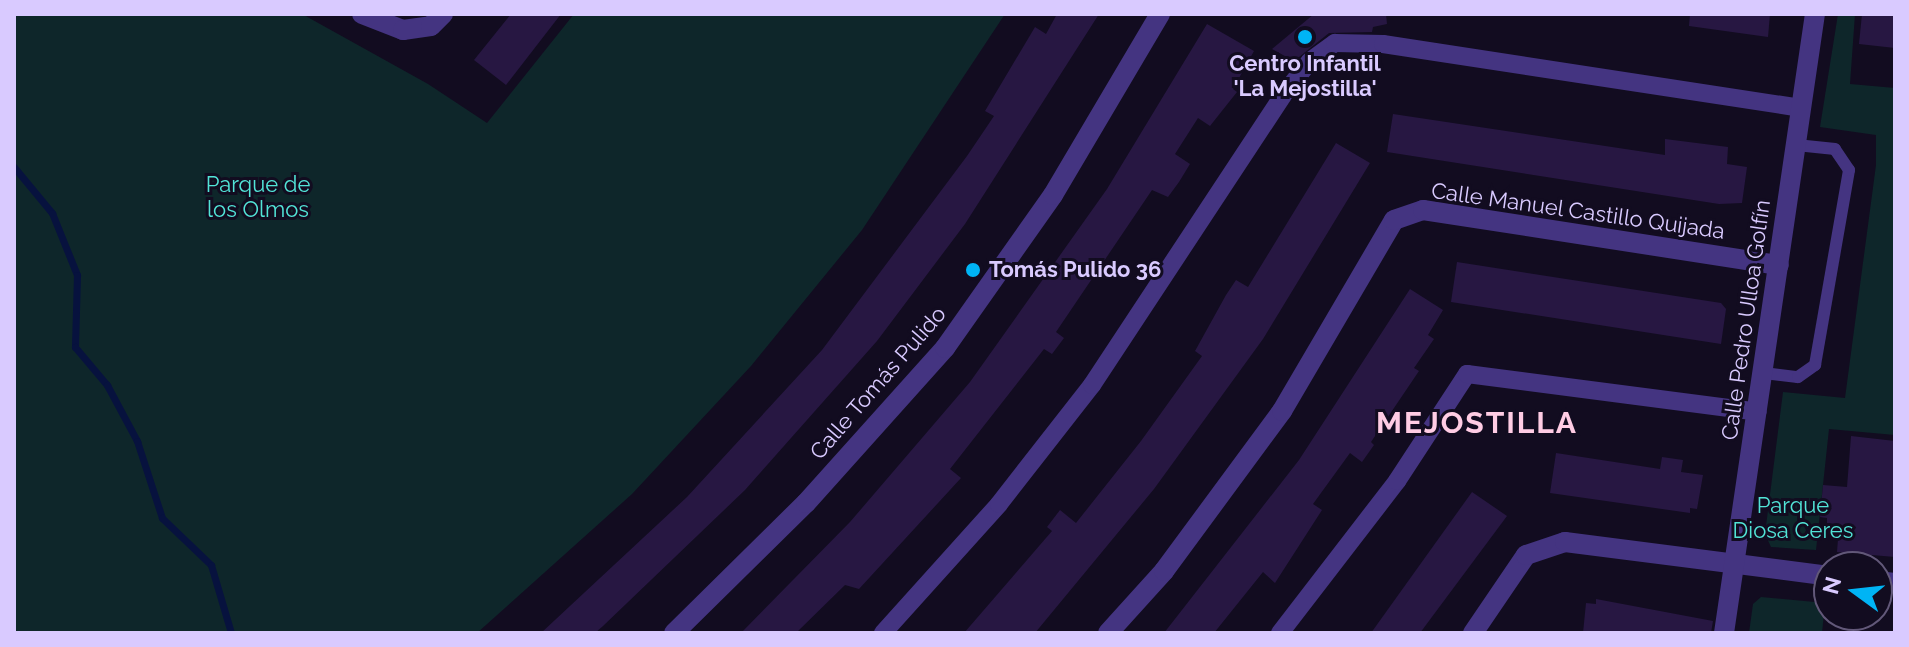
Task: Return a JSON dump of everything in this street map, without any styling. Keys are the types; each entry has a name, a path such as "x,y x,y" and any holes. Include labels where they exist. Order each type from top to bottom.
{"street":[{"path":"362,14 403,30 431,26 443,14"},
{"name":"Calle Tomás Pulido","path":"674,633 806,503 945,348 1053,195 1160,14"},
{"name":"Calle Pedro Ulloa Golfín","path":"1724,633 1815,14"},
{"path":"883,633 999,504 1092,385 1283,95 1310,61 1335,43 1383,44 1801,108"},
{"name":"Calle Manuel Castillo Quijada","path":"1108,633 1164,571 1282,411 1394,220 1423,210 1779,265"},
{"path":"1280,633 1397,481 1467,374 1758,412"},
{"path":"1473,633 1526,555 1565,542 1733,567 1813,574"}],"lane":[{"path":"1764,373 1798,377 1815,365 1849,170 1835,149 1796,145"}],"green space":[{"name":"Parque de los Olmos","path":"14,14 302,14 428,84 487,123 574,14 1005,14 862,230 751,366 632,494 477,633 14,633"},
{"name":"Parque Diosa Ceres","path":"1838,14 1855,14 1850,84 1895,88 1895,435 1829,429 1816,550 1771,547 1765,534 1783,392 1845,398 1876,165 1876,135 1820,127"},
{"path":"1761,597 1813,602 1813,631 1822,633 1749,633 1753,604"}],"building":[{"path":"511,14 561,14 506,85 474,60"},
{"path":"1057,14 1099,14 965,224 877,341 745,490 595,633 541,633 687,497 822,350 994,116 985,111 1035,27 1046,34"},
{"name":"Centro Infantil 'La Mejostilla'","path":"1314,14 1386,14 1387,24 1373,27 1372,32 1329,33 1294,61 1272,49"},
{"path":"1690,14 1770,14 1768,37 1689,26"},
{"path":"1862,14 1895,14 1895,48 1859,44"},
{"path":"1207,24 1254,51 1233,89 1237,92 1210,126 1198,118 1175,154 1190,164 1179,182 1168,197 1152,190 1056,332 1064,338 1052,354 1044,349 950,469 961,478 859,589 845,585 796,633 741,633 850,522 970,382 1107,189"},
{"path":"1393,114 1665,155 1665,139 1728,147 1727,164 1747,167 1742,203 1719,204 1387,152"},
{"path":"1336,143 1370,163 1263,339 1154,489 1035,633 964,633 1052,531 1047,527 1060,510 1076,523 1141,441 1202,356 1195,351 1226,295 1236,280 1248,287"},
{"path":"1457,262 1721,303 1726,309 1721,344 1451,302"},
{"path":"1410,289 1443,310 1428,335 1434,339 1414,368 1419,371 1371,442 1374,445 1362,462 1350,453 1313,504 1322,510 1275,583 1263,572 1214,633 1164,633 1299,460"},
{"path":"1851,436 1895,441 1895,557 1893,551 1837,551 1839,526 1827,524 1827,518 1820,517 1823,485 1847,487"},
{"path":"1556,453 1660,469 1662,457 1683,460 1681,472 1703,475 1697,509 1690,508 1690,513 1550,493"},
{"path":"1472,492 1507,516 1420,633 1371,633"},
{"path":"1596,599 1713,621 1711,633 1583,633 1586,603 1596,604"}],"waterway":[{"path":"14,167 52,213 77,275 75,347 107,385 137,441 162,518 211,565 231,633"}],"place":[{"name":"Centro Infantil 'La Mejostilla'","path":"1305,37"},
{"name":"Tomás Pulido 36","path":"973,270"}],"district":[{"name":"MEJOSTILLA","path":"1477,423"}]}
